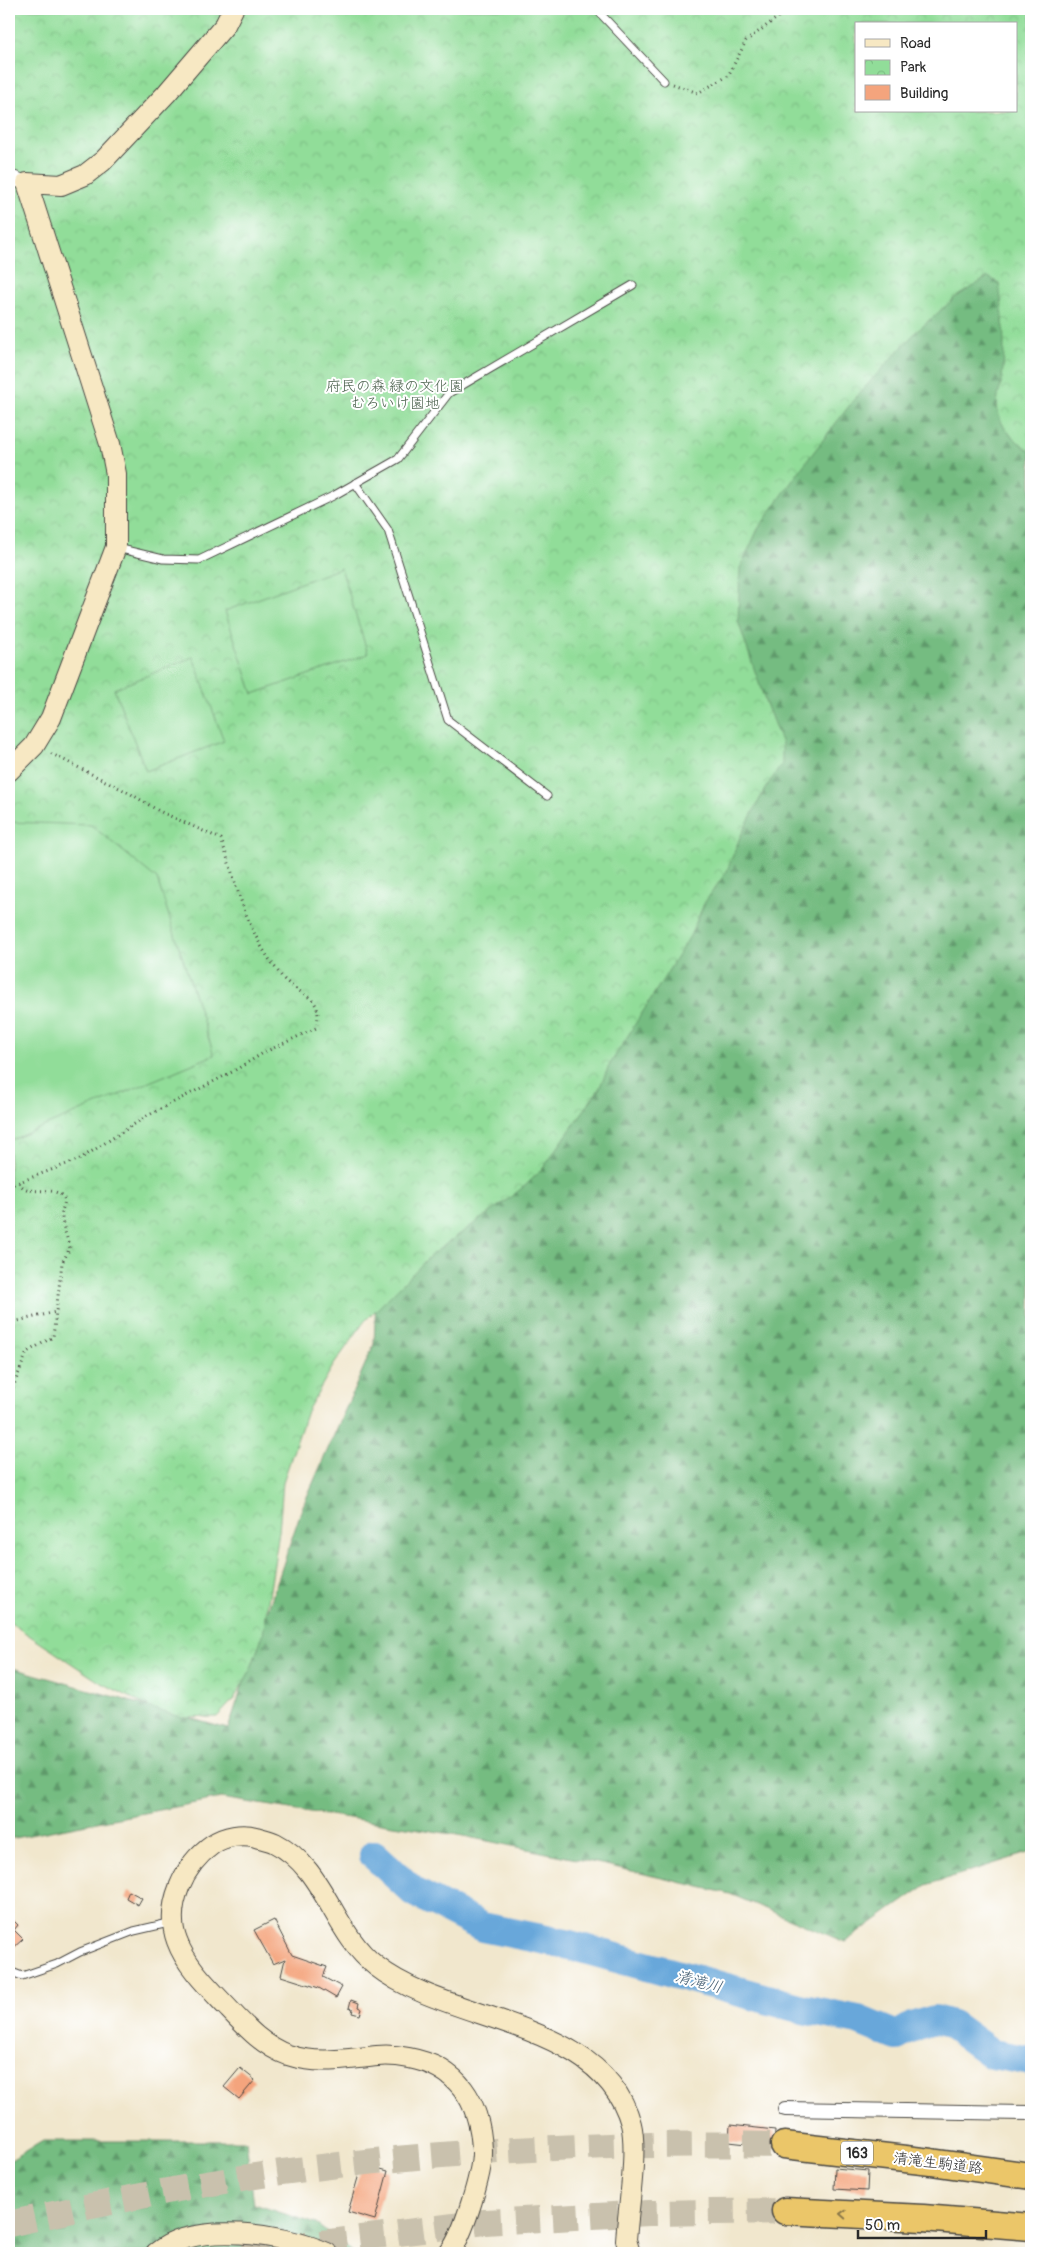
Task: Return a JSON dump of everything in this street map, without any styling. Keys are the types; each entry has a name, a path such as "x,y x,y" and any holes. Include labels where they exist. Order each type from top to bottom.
{"highway":[{"name":"清滝生駒道路","path":"784,2145 1031,2176"},
{"path":"785,2211 923,2218 1031,2227"}],"street":[{"path":"9,771 34,746 51,718 116,547 116,474 110,444 18,180 61,185 85,175 103,161 166,94 225,24 234,9"},
{"path":"449,2253 464,2230 482,2156 481,2135 475,2110 458,2081 442,2068 423,2061 380,2055 342,2062 324,2061 286,2054 270,2046 248,2030 198,1976 177,1941 173,1922 180,1883 195,1860 214,1843 232,1836 248,1835 274,1843 299,1861 311,1874 354,1944 375,1966 413,1988 560,2044 581,2056 612,2086 631,2124 634,2146 626,2240 630,2253"},
{"path":"785,2109 1031,2113"},
{"path":"156,2253 186,2238 209,2235 249,2234 284,2240 327,2253"}],"lane":[{"path":"596,9 664,80"},
{"path":"116,547 163,558 199,560 310,508 398,460 449,393 633,285"},
{"path":"354,483 388,530 448,720 547,796"},
{"path":"9,1971 22,1976 56,1964 80,1952 134,1931 173,1922"}],"path":[{"path":"664,80 698,93 728,76 746,41 789,9"},
{"path":"9,1186 80,1159 147,1116 232,1072 265,1052 316,1028 319,1017 312,997 287,982 262,950 239,898 221,840 177,817 159,811 131,794 34,746"},
{"path":"9,1393 10,1395 27,1352 53,1337 62,1263 70,1248 61,1219 65,1201 63,1197 54,1192 31,1191 22,1187 19,1183"},
{"path":"9,1323 56,1312"}],"green space":[{"path":"9,9 549,247 1013,112 1018,112 1018,22 855,22 855,24 493,9 1031,9 1031,1852 926,1885 845,1942 730,1894 606,1865 458,1835 221,1798 9,1839 9,1667 228,1729 302,1508 374,1344 379,1224"},
{"name":"府民の森 緑の文化園 むろいけ園地","path":"9,9 1031,9 1031,452 1007,431 999,416 997,405 1003,366 1003,319 999,283 988,277 956,297 914,334 856,397 758,529 740,568 738,621 765,701 782,744 782,764 765,789 740,837 727,871 705,902 690,936 609,1066 599,1089 544,1167 526,1185 431,1255 364,1322 333,1366 307,1411 283,1482 279,1532 263,1634 250,1671 234,1699 217,1717 183,1718 151,1708 98,1681 9,1622"},
{"path":"341,568 368,654 253,694 225,611"},
{"path":"193,657 224,741 146,771 114,689"},
{"path":"9,822 91,825 157,879 214,1055 9,1141"},
{"path":"43,2141 246,2141 254,2204 316,2224 354,2253 9,2253 9,2161"}],"building":[{"path":"129,1891 142,1898 138,1905 126,1898"},
{"path":"9,1916 18,1925 14,1930 23,1939 10,1951 9,1949"},
{"path":"274,1920 292,1955 327,1967 323,1977 342,1987 336,1998 319,1988 281,1976 285,1959 273,1964 254,1930"},
{"path":"351,2000 359,2003 358,2007 362,2009 360,2015 352,2013 353,2009 349,2008"},
{"path":"240,2068 255,2080 239,2099 224,2087"},
{"path":"730,2125 775,2130 774,2147 729,2142"},
{"path":"362,2164 388,2171 375,2220 348,2212"},
{"path":"835,2168 868,2171 867,2191 834,2189"}],"waterway":[{"name":"清滝川","path":"374,1855 414,1892 482,1927 566,1944 803,2009 858,2020 897,2036 914,2026 934,2020 952,2025 992,2054 1031,2061"}],"tunnel":[{"path":"9,2224 208,2184 275,2173 402,2158 593,2146 784,2145"},
{"path":"243,2253 485,2222 649,2213 785,2211"}]}
